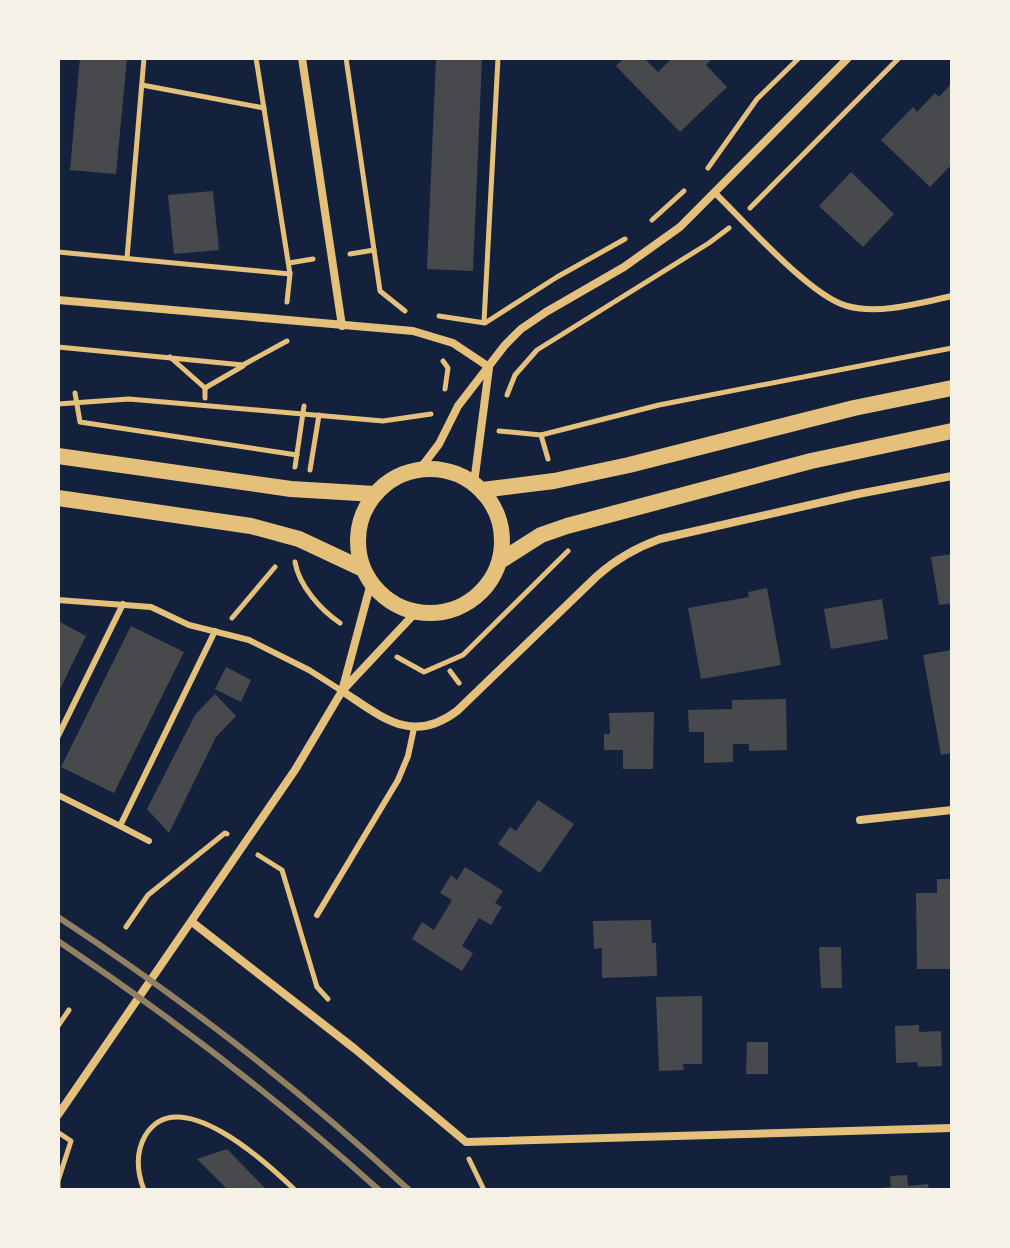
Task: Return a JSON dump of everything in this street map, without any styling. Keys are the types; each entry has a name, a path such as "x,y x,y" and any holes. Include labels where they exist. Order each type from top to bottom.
{"main road":[{"path":"478,486 554,481 854,408 952,388"},
{"path":"500,561 541,535 567,526 811,461 952,431"},
{"path":"58,456 291,489 375,494"},
{"path":"58,498 251,526 299,539 367,576 399,606 416,612 458,608 476,597 490,582 500,561 503,543 501,524 494,506 478,486 458,474 438,469 420,469 388,482 364,510 359,529 358,548 367,576"}],"street":[{"path":"302,58 342,326"},
{"path":"420,469 439,444 458,406 521,329 653,248 715,193 848,58"},
{"path":"58,300 413,331 434,335 463,348 489,367"},
{"path":"478,486 489,367"},
{"path":"342,691 399,725 430,727 457,711 597,576 637,547 827,500 952,476"},
{"path":"342,691 367,576"},
{"path":"58,1115 295,770 342,691 416,612"},
{"path":"860,820 952,810"},
{"path":"192,922 355,1049 466,1142 952,1128"}],"lane":[{"path":"715,193 812,287 832,301 863,309 952,296"},
{"path":"58,600 151,607 189,625 249,640 309,670 342,691"},
{"path":"58,736 123,604"},
{"path":"120,826 215,631"},
{"path":"317,915 398,780 408,756 414,728"},
{"path":"58,795 149,841"}],"path":[{"path":"127,258 144,58"},
{"path":"256,58 289,263 286,307"},
{"path":"346,58 380,291 405,311 415,312"},
{"path":"484,322 498,58"},
{"path":"704,173 757,99 799,58"},
{"path":"142,85 264,108"},
{"path":"650,221 693,183"},
{"path":"429,314 484,322 626,239"},
{"path":"349,254 374,250"},
{"path":"58,252 290,274"},
{"path":"289,263 313,259"},
{"path":"205,388 284,341 300,343"},
{"path":"58,347 243,365"},
{"path":"495,431 541,435 659,405 952,348"},
{"path":"169,356 205,388 205,398"},
{"path":"437,358 448,368 443,393"},
{"path":"75,393 80,422 297,455"},
{"path":"58,404 129,399 383,421 432,414 442,418"},
{"path":"294,476 304,406"},
{"path":"309,477 319,415"},
{"path":"541,435 550,466"},
{"path":"394,655 424,672 463,655 573,546"},
{"path":"295,556 297,575 321,608 344,625"},
{"path":"215,631 240,612 275,567"},
{"path":"126,927 148,895 225,833 282,870 317,987 336,1006"},
{"path":"58,1026 69,1010"},
{"path":"144,1190 137,1166 139,1147 147,1132 159,1122 178,1117 202,1122 236,1140 268,1163 295,1190"},
{"path":"58,1132 71,1141 58,1190"},
{"path":"466,1142 471,1164 484,1190"}],"building":[{"path":"80,58 127,58 116,174 70,170"},
{"path":"436,58 482,58 473,271 427,269"},
{"path":"624,58 644,58 658,72 672,58 709,58 711,60 706,65 727,87 680,132 616,66"},
{"path":"952,83 952,164 930,187 881,140 913,107 917,112 935,93 939,97"},
{"path":"851,172 894,214 863,247 819,206"},
{"path":"213,191 219,250 174,254 168,195"},
{"path":"952,554 952,603 939,605 931,557"},
{"path":"767,588 781,665 701,679 688,608 749,597 748,592"},
{"path":"882,599 888,639 831,649 824,609"},
{"path":"60,622 86,636 58,693 58,626"},
{"path":"131,626 184,652 114,793 61,767"},
{"path":"952,650 952,753 941,755 923,655"},
{"path":"226,667 251,680 241,702 215,689"},
{"path":"215,694 236,716 216,737 169,833 147,809 195,715"},
{"path":"786,699 787,750 749,751 749,744 733,744 733,762 704,763 704,732 689,732 688,710 732,709 732,700"},
{"path":"654,712 653,769 623,769 623,750 604,750 604,734 610,734 609,713"},
{"path":"538,800 574,824 540,873 498,844 510,827 516,831"},
{"path":"465,867 503,891 495,903 502,907 491,925 479,918 462,946 473,953 462,971 412,939 422,922 434,930 452,900 440,893 451,875 457,880"},
{"path":"937,879 952,879 952,969 917,969 916,893 937,893"},
{"path":"651,920 652,943 656,943 657,976 602,978 602,948 594,949 593,921"},
{"path":"819,947 841,947 842,988 821,988"},
{"path":"702,996 702,1064 683,1064 684,1070 659,1071 656,997"},
{"path":"919,1025 919,1032 941,1031 942,1066 918,1067 917,1062 896,1063 895,1026"},
{"path":"747,1042 768,1042 768,1074 746,1074"},
{"path":"227,1149 267,1190 228,1190 197,1159"},
{"path":"907,1175 908,1186 928,1184 929,1190 879,1190 891,1187 890,1176"}],"railway":[{"path":"58,917 239,1046 409,1190"},
{"path":"58,941 223,1060 379,1190"}]}
